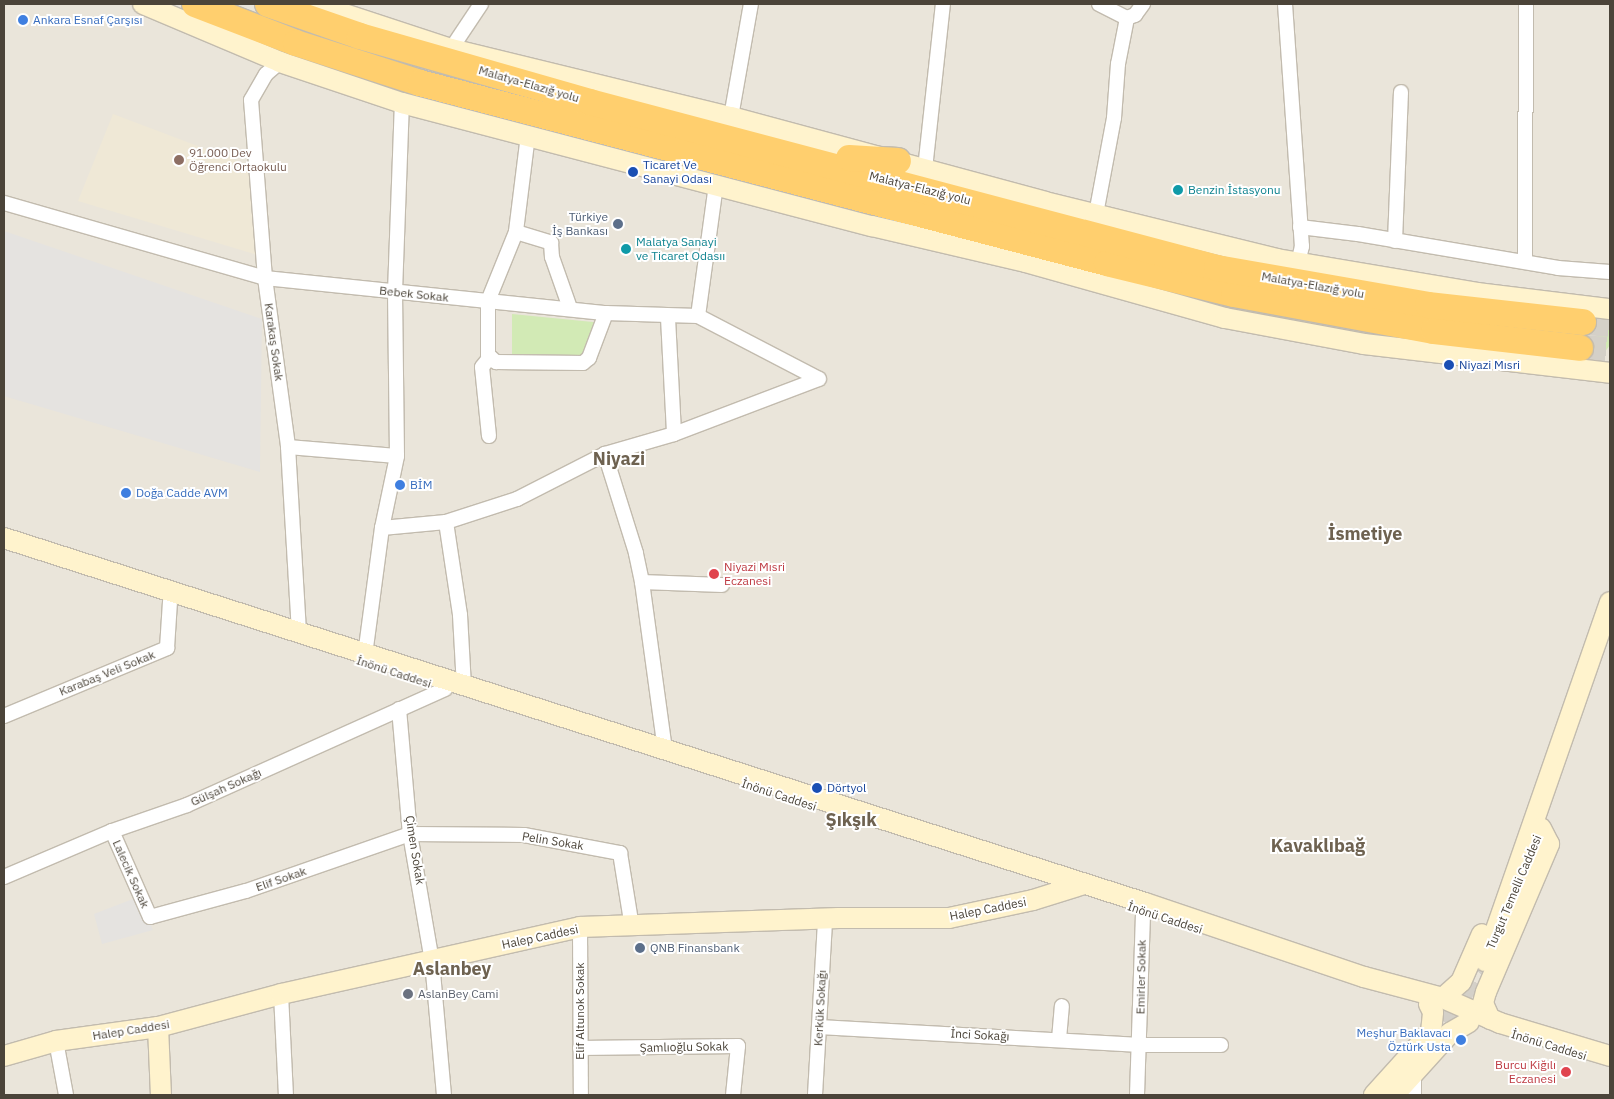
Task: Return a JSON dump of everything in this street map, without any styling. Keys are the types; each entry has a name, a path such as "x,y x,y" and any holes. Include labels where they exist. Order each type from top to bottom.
{"highway":[{"path":"195,4 296,43 420,83 881,205 1243,296 1583,360"},
{"name":"Malatya-Elazığ yolu","path":"268,4 369,39 783,154 1217,268 1428,305 1586,314"},
{"path":"783,154 898,161"}],"main road":[{"path":"143,4 213,32 280,62 402,103 759,196 1016,259 1225,318 1294,333 1583,360 1604,365 1610,358"},
{"path":"173,4 213,32"},
{"path":"314,4 451,49 731,117 1096,214 1298,263 1477,293 1586,314 1605,315 1610,325"},
{"path":"759,196 778,191 857,210 881,205"},
{"path":"1586,314 1610,309"},
{"path":"1583,360 1610,373"},
{"name":"İnönü Caddesi","path":"4,538 299,633 455,687 1364,977 1436,1001 1470,1022 1610,1063"},
{"name":"İnönü Caddesi","path":"4,549 665,750 1143,910 1436,1001"},
{"name":"Turgut Temelli Caddesi","path":"1610,602 1536,826 1484,961 1610,637"},
{"name":"Turgut Temelli Caddesi","path":"1436,1001 1461,982 1517,832 1536,826"},
{"name":"Turgut Temelli Caddesi","path":"1490,1019 1483,1004 1486,992 1548,844 1536,826"},
{"name":"Halep Caddesi","path":"4,1056 56,1041 158,1027 281,994 580,927 949,918 1076,886"},
{"path":"1461,982 1469,991 1486,992"},
{"path":"1394,1095 1414,1072 1427,1047 1434,1021 1436,1001 1610,1056"},
{"path":"1374,1095 1427,1047 1470,1022"},
{"path":"158,1027 160,1095"},
{"path":"1385,1095 1427,1047"}],"street":[{"path":"451,49 481,4"},
{"path":"731,117 751,4"},
{"path":"925,169 943,4"},
{"path":"1099,4 1127,18 1135,15 1143,4"},
{"path":"1285,4 1300,227 1298,263"},
{"path":"1524,261 1526,4"},
{"path":"1096,214 1114,118 1118,64 1127,18"},
{"name":"Karakaş Sokak","path":"280,62 266,74 251,100 265,278 288,447 299,633"},
{"path":"1395,241 1401,92"},
{"path":"365,655 382,528 397,456 395,292 402,103"},
{"path":"528,135 516,232 488,302 488,355 496,362 583,363 588,358 606,313"},
{"path":"382,528 446,522 517,499 605,454 674,434 819,379 698,316 716,184"},
{"name":"Bebek Sokak","path":"4,203 265,278 606,313 668,318 698,316"},
{"path":"1300,227 1524,261 1558,268 1610,272"},
{"path":"516,232 550,243 552,257 570,308"},
{"path":"668,318 674,434"},
{"path":"490,358 482,367 490,436"},
{"path":"288,447 397,456"},
{"path":"605,454 636,552 642,582 665,750"},
{"path":"446,522 460,615 455,687"},
{"path":"642,582 722,586"},
{"name":"Karabaş Veli Sokak","path":"4,716 167,648 170,601"},
{"name":"Gülşah Sokağı","path":"4,877 112,831 187,805 400,709 455,687"},
{"name":"Çimen Sokak","path":"400,709 410,834 432,961 444,1095"},
{"name":"Lalecik Sokak","path":"112,831 150,917"},
{"name":"Elif Sokak","path":"150,917 246,891 410,834"},
{"name":"Pelin Sokak","path":"410,834 524,836 620,853 632,927"},
{"name":"Emirler Sokak","path":"1137,1095 1143,910"},
{"name":"Kerkük Sokağı","path":"815,1095 825,920"},
{"name":"Elif Altunok Sokak","path":"580,927 581,1095"},
{"path":"281,994 286,1095"},
{"path":"1059,1039 1062,1006"},
{"name":"İnci Sokağı","path":"819,1027 1140,1045 1221,1045"},
{"path":"56,1041 66,1095"},
{"name":"Şamlıoğlu Sokak","path":"580,1048 738,1046 733,1095"},
{"path":"1414,1072 1414,1095"}],"shaded area":[{"path":"4,4 1610,4 1610,1095 4,1095"},
{"path":"113,114 248,165 258,255 78,201"},
{"path":"4,231 262,319 260,472 4,396"},
{"path":"138,897 153,930 102,944 94,914"}],"green space":[{"path":"512,314 603,323 591,359 512,354"},
{"path":"1599,319 1610,329 1610,345 1604,353 1595,356"}],"tunnel":[{"path":"1583,322 1610,324"},
{"path":"1580,348 1610,350"},
{"path":"1427,1046 1485,961"}],"place":[{"name":"Ankara Esnaf Çarşısı","path":"23,20"},
{"name":"91.000 Dev Öğrenci Ortaokulu","path":"179,160"},
{"name":"Ticaret Ve Sanayi Odası","path":"633,172"},
{"name":"Benzin İstasyonu","path":"1178,190"},
{"name":"Türkiye İş Bankası","path":"618,224"},
{"name":"Malatya Sanayi ve Ticaret Odasıı","path":"626,249"},
{"name":"Niyazi Mısri","path":"1449,365"},
{"name":"BİM","path":"400,485"},
{"name":"Doğa Cadde AVM","path":"126,493"},
{"name":"Niyazi Mısri Eczanesi","path":"714,574"},
{"name":"Dörtyol","path":"817,788"},
{"name":"QNB Finansbank","path":"640,948"},
{"name":"AslanBey Cami","path":"408,994"},
{"name":"Meşhur Baklavacı Öztürk Usta","path":"1461,1040"},
{"name":"Burcu Kiğılı Eczanesi","path":"1566,1072"}],"district":[{"name":"Niyazi","path":"619,459"},
{"name":"İsmetiye","path":"1365,534"},
{"name":"Şıkşık","path":"851,820"},
{"name":"Kavaklıbağ","path":"1318,846"},
{"name":"Aslanbey","path":"452,969"}]}
